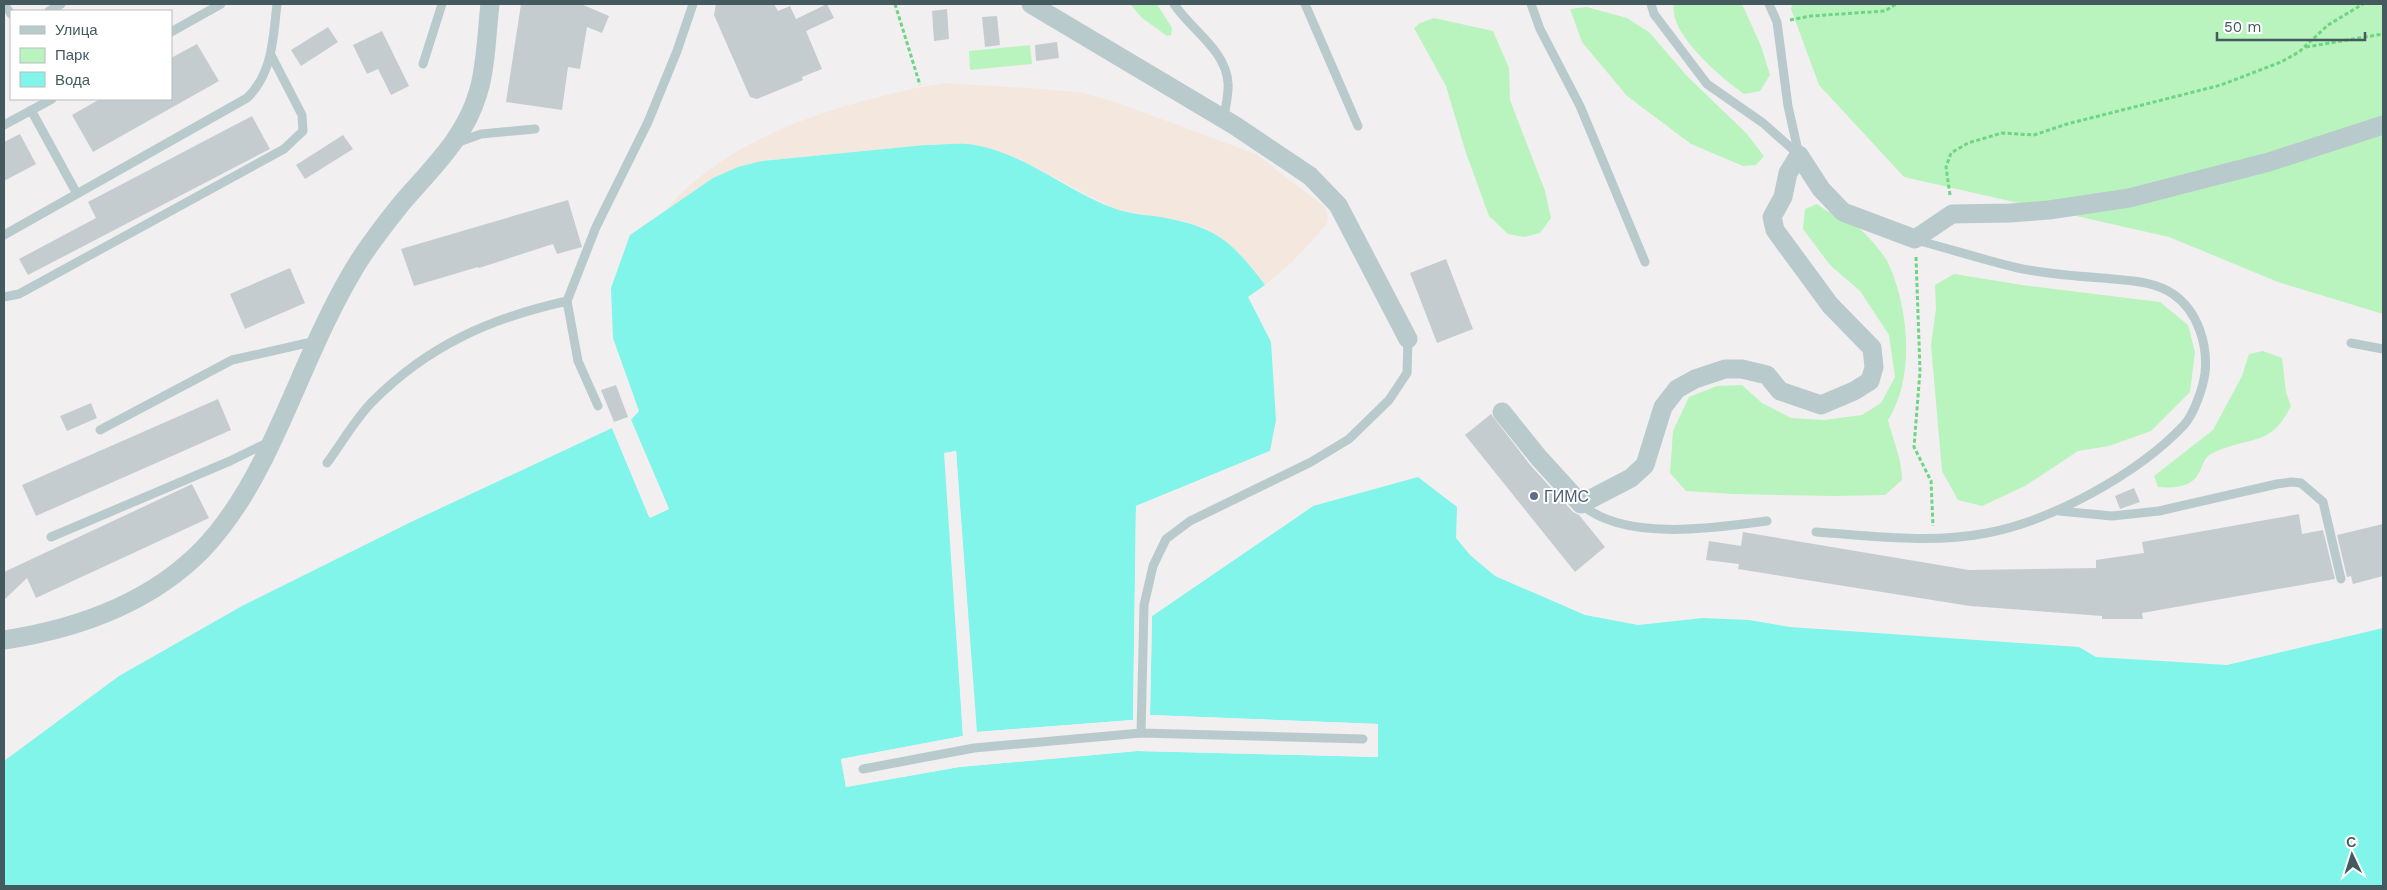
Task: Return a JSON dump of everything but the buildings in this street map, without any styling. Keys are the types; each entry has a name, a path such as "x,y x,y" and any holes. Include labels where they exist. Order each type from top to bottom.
{"street":[{"path":"4,640 66,627 126,605 168,578 202,550 227,520 272,440 316,341 354,269 400,205 454,144 468,119 479,91 490,4"},
{"path":"1031,4 1276,151 1310,176 1338,205 1408,340"},
{"path":"1502,412 1539,458 1581,504 1631,478 1644,464 1663,407 1677,389 1695,379 1725,369 1742,368 1767,375 1780,391 1821,405 1854,392 1870,381 1874,366 1872,348 1830,305 1775,230 1772,217 1783,197 1788,173 1799,155 1821,189 1843,212 1915,239 1952,214 2039,211 2129,198 2269,162 2383,125"}],"lane":[{"path":"172,31 221,4"},
{"path":"4,235 247,98 257,86 271,55 277,4"},
{"path":"424,64 442,4"},
{"path":"598,406 578,361 567,301 596,227 648,122 677,51 693,4"},
{"path":"1174,4 1184,19 1221,58 1228,84 1224,119"},
{"path":"1305,4 1358,126"},
{"path":"1531,4 1540,29 1580,106 1646,262"},
{"path":"1651,4 1654,14 1707,84 1763,123 1799,155"},
{"path":"1769,4 1777,22 1788,106 1799,155"},
{"path":"4,296 19,294 284,149 299,137 303,131 302,115 271,55"},
{"path":"4,125 50,100"},
{"path":"31,110 77,194"},
{"path":"454,144 481,134 535,129"},
{"path":"1816,532 1934,539 1986,533 2031,522 2059,511 2139,463 2185,424 2204,387 2206,359 2201,332 2188,308 2174,294 2151,283 2019,268 1915,239"},
{"path":"327,463 372,402 419,362 469,332 523,311 567,301"},
{"path":"1141,734 1144,605 1153,566 1166,539 1190,521 1311,462 1349,439 1389,400 1407,373 1408,340"},
{"path":"100,430 232,360 316,341"},
{"path":"2351,343 2383,349"},
{"path":"51,537 230,461 272,440"},
{"path":"2059,511 2112,516 2150,512 2203,502 2277,484 2301,483 2323,502 2341,579"},
{"path":"1581,504 1593,515 1613,522 1652,528 1707,530 1767,520"},
{"path":"863,769 974,748 1141,734 1363,739"}],"path":[{"path":"895,4 920,85"},
{"path":"1777,22 1811,16 1885,11 1896,4"},
{"path":"1952,214 1946,167 1951,153 1968,143 2002,133 2034,135 2067,124 2221,85 2281,62 2305,47 2328,25 2363,4"},
{"path":"2305,47 2383,34"},
{"path":"1915,239 1920,370 1914,447 1931,481 1934,539"}],"green space":[{"path":"1130,4 1157,4 1172,28 1171,35 1167,36 1142,18"},
{"path":"1674,4 1742,4 1761,46 1770,75 1760,91 1744,94 1698,54 1679,28 1674,16"},
{"path":"1792,4 2383,4 2383,314 2278,282 2169,237 1904,177 1819,85 1791,9"},
{"path":"1587,7 1627,18 1649,32 1687,76 1746,133 1764,156 1756,165 1743,166 1691,144 1627,96 1582,42 1570,9"},
{"path":"1434,18 1493,31 1509,68 1510,100 1545,191 1551,218 1540,233 1524,237 1508,234 1489,216 1466,153 1446,86 1414,28 1420,23"},
{"path":"1030,45 1032,64 970,70 969,51"},
{"path":"1817,204 1863,232 1884,256 1896,283 1905,322 1905,364 1897,403 1888,420 1899,457 1902,480 1885,495 1733,494 1686,491 1670,473 1673,431 1689,397 1717,386 1742,385 1762,403 1791,418 1824,420 1862,415 1881,403 1895,377 1889,335 1860,291 1830,265 1803,229 1805,209"},
{"path":"1954,274 2022,285 2160,302 2188,325 2195,352 2190,392 2151,431 2109,446 2078,451 2025,486 1982,506 1958,500 1942,471 1931,345 1936,309 1935,285"},
{"path":"2263,351 2282,358 2286,392 2291,406 2283,419 2267,435 2228,447 2208,456 2197,476 2189,483 2174,487 2158,487 2154,476 2213,430 2242,376 2249,354"}],"sand":[{"path":"945,83 1083,93 1115,102 1256,154 1325,207 1328,216 1327,224 1292,262 1265,285 1240,253 1206,228 1182,221 1117,210 1015,157 973,145 925,145 762,161 713,178 664,212 706,172 754,142 835,109"}],"water":[{"path":"969,144 995,150 1030,165 1098,202 1133,213 1180,221 1209,231 1221,238 1243,257 1265,285 1248,297 1271,342 1276,420 1270,451 1136,506 1133,720 976,732 956,451 945,453 963,736 841,759 846,787 959,767 1137,751 1377,757 1378,724 1150,715 1152,616 1313,506 1418,477 1457,507 1456,538 1470,555 1495,576 1585,615 1638,625 1703,618 1749,620 1790,627 2079,647 2096,657 2227,665 2383,628 2383,886 4,886 4,761 119,676 242,606 411,522 612,428 649,517 669,509 631,420 639,411 613,338 611,288 630,235 713,178 738,167 762,161 925,145"}],"pier":[{"path":"631,420 669,509 650,518 612,428 614,427 651,514 665,508 629,421"},
{"path":"956,451 977,732 1133,720 1136,506 1270,451 1272,453 1139,508 1135,721 976,735 974,732 953,454 947,455 965,737 844,761 848,784 959,764 1136,749 1375,754 1376,727 1150,718 1148,716 1150,614 1311,504 1313,506 1152,616 1150,715 1378,724 1378,757 1137,751 959,767 846,787 841,759 963,736 944,453"}],"place":[{"name":"ГИМС","path":"1534,496"}]}
